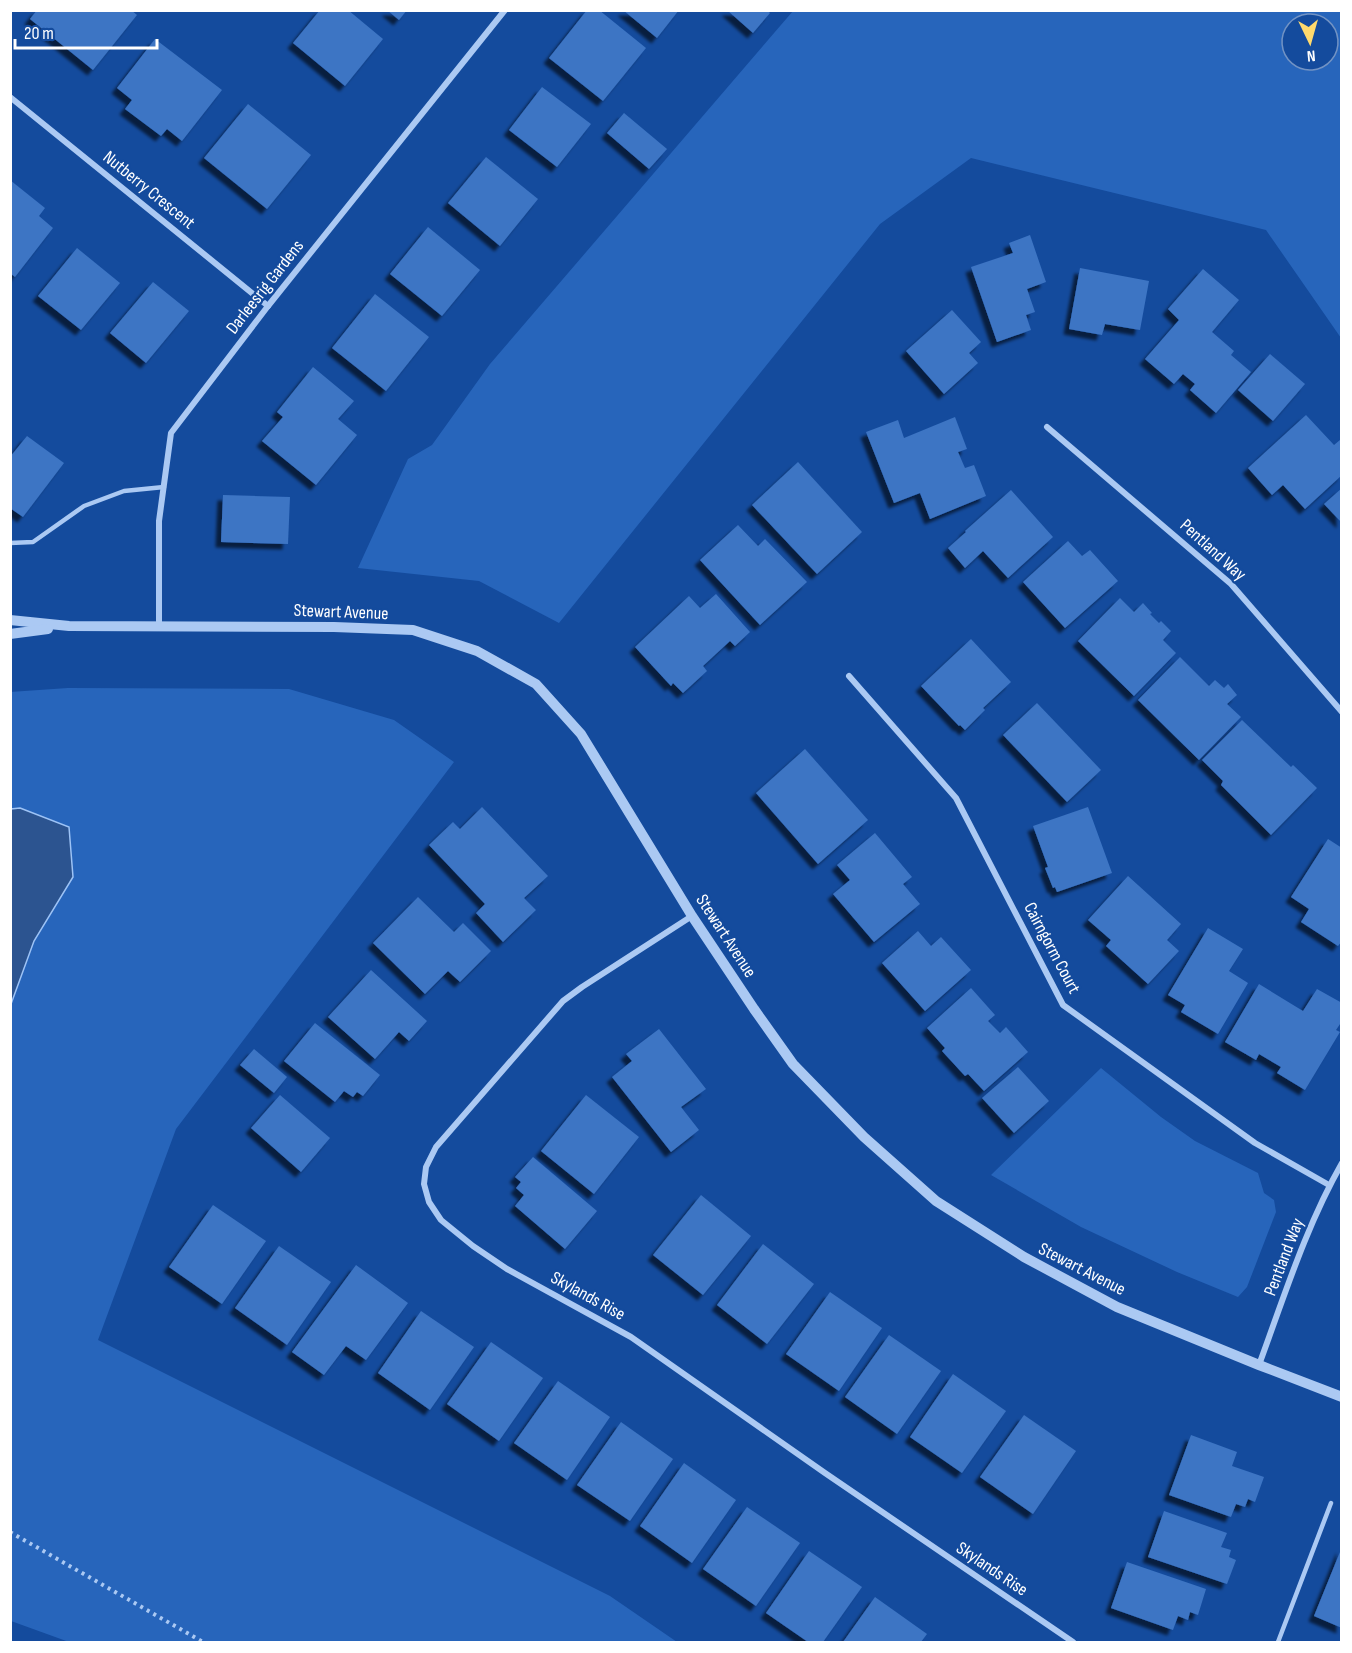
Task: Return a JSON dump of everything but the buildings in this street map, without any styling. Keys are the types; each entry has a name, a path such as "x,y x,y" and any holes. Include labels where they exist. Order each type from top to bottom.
{"street":[{"name":"Darleesrig Gardens","path":"159,626 159,521 171,433 268,306 505,10"},
{"name":"Nutberry Crescent","path":"10,97 268,306"},
{"name":"Pentland Way","path":"1047,427 1231,584 1341,712"},
{"name":"Stewart Avenue","path":"10,620 69,626 334,627 412,630 477,651 536,684 581,735 692,916 793,1064 864,1137 936,1201 1024,1257 1117,1306 1341,1397"},
{"name":"Stewart Avenue","path":"10,634 69,626"},
{"name":"Cairngorm Court","path":"849,676 956,798 1063,1005 1255,1143 1329,1185"},
{"name":"Skylands Rise","path":"692,916 563,1001 436,1147 426,1167 424,1184 429,1202 441,1220 490,1258 631,1337 1073,1642"},
{"name":"Pentland Way","path":"1259,1365 1306,1236 1341,1163"}],"lane":[{"path":"10,543 33,542 84,506 124,491 164,488"},
{"path":"1278,1642 1331,1503"}],"path":[{"path":"10,1532 203,1642"}],"shaded area":[{"path":"793,11 1341,11 1341,338 1266,230 971,158 880,224 559,623 479,581 358,568 408,459 432,445 490,364"},
{"path":"68,688 289,689 394,720 454,762 176,1129 98,1340 610,1596 677,1642 69,1642 11,1621 10,692"},
{"path":"20,808 69,827 73,877 34,941 11,1004 11,809"},
{"path":"1101,1068 1161,1117 1195,1141 1258,1173 1264,1193 1274,1200 1276,1212 1247,1287 1238,1297 1177,1272 1081,1227 991,1175"}]}
